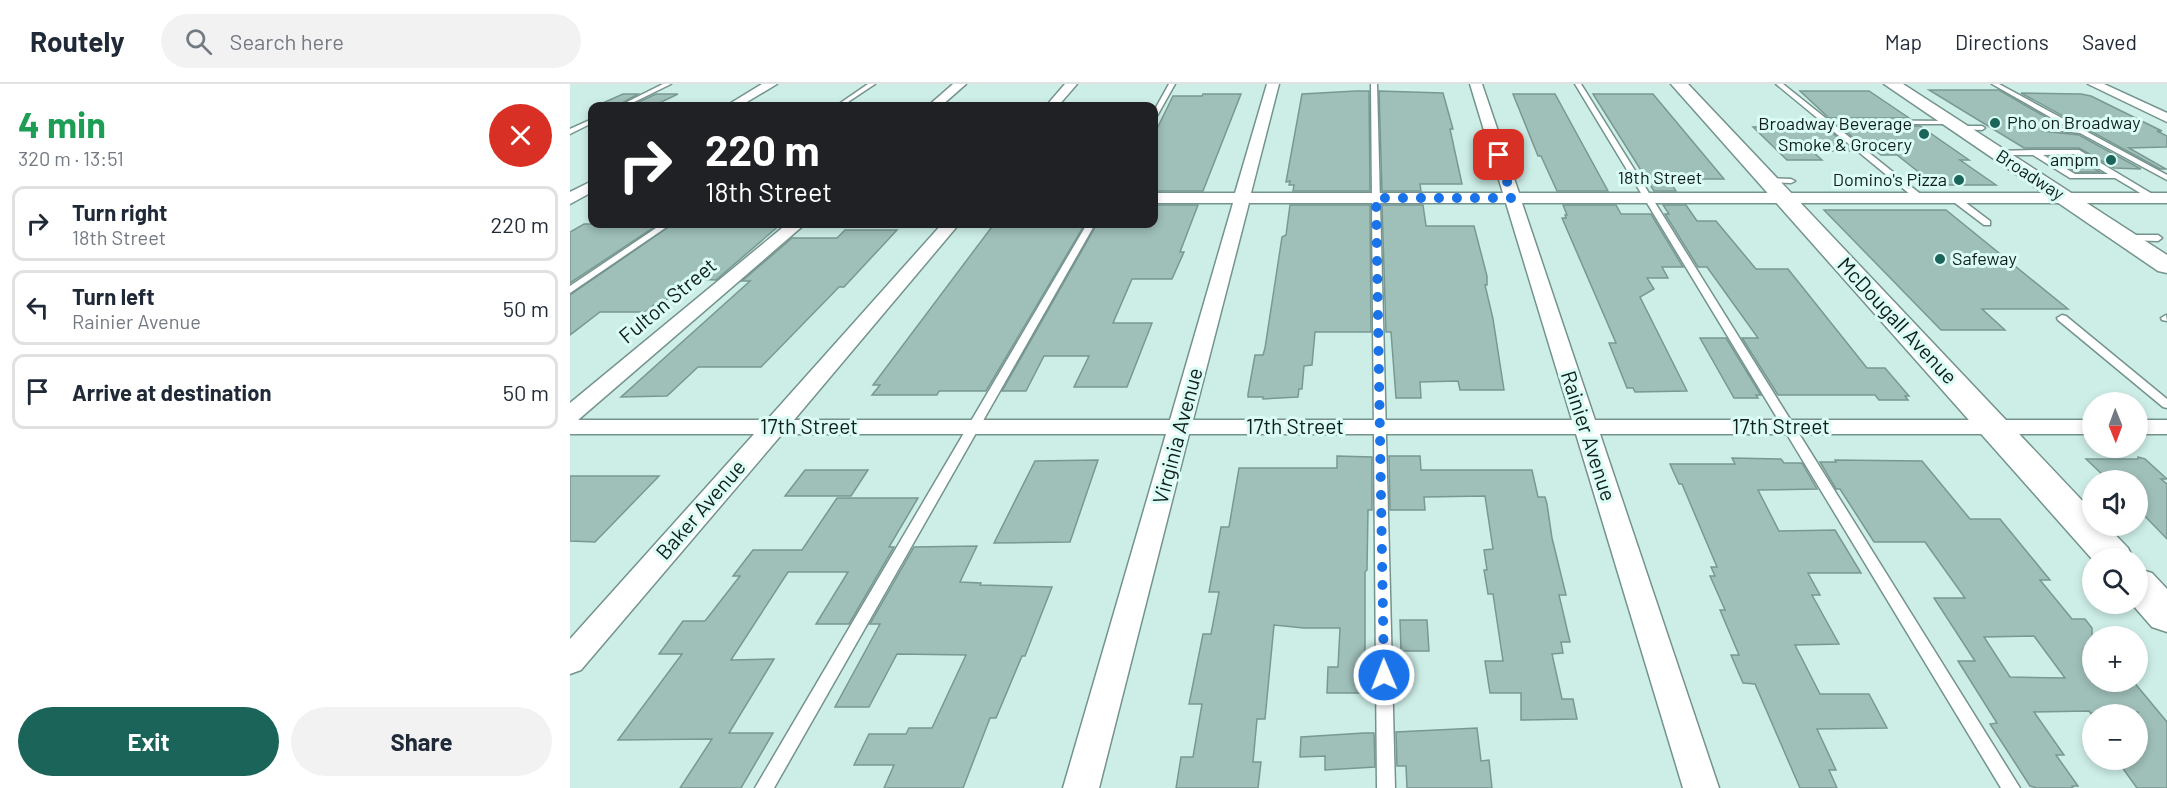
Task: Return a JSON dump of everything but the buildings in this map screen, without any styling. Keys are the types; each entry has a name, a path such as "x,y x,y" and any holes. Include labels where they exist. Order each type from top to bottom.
{"street":[{"path":"739,102 771,84"},
{"path":"939,102 960,84"},
{"path":"1055,102 1071,84"},
{"name":"Virginia Avenue","path":"1081,788 1244,198 1273,84"},
{"name":"Rainier Avenue","path":"1476,84 1701,788"},
{"name":"McDougall Avenue","path":"1679,84 1781,186 1994,427 2105,548"},
{"name":"Broadway","path":"1892,84 2124,238 2162,256"},
{"path":"2094,84 2167,118"},
{"name":"18th Street","path":"1158,198 1646,198 1781,186 1920,198 2161,198"},
{"path":"571,198 588,188"},
{"path":"571,198 588,198"},
{"name":"Fulton Street","path":"570,414 792,228"},
{"name":"Baker Avenue","path":"570,661 948,228"},
{"name":"17th Street","path":"570,427 2082,427"},
{"path":"2148,427 2167,427"},
{"path":"2148,595 2167,616"}],"lane":[{"path":"630,102 668,84"},
{"path":"845,102 872,84"},
{"path":"1158,109 1172,84"},
{"path":"1374,84 1386,788"},
{"path":"1578,84 1646,198 2011,788"},
{"path":"1779,84 1920,198"},
{"path":"1995,84 2167,178"},
{"path":"1826,122 1954,125 1982,128"},
{"path":"570,132 588,123"},
{"path":"2046,128 2085,133"},
{"path":"2034,152 2073,176 2116,176"},
{"path":"2048,152 2089,176"},
{"path":"1996,153 2076,152 2116,176 2161,198"},
{"path":"1887,181 1899,181"},
{"path":"1954,198 1987,223"},
{"path":"570,290 661,228"},
{"path":"764,788 1089,228"},
{"path":"2062,318 2167,405"}],"place":[{"name":"Pho on Broadway","path":"1995,123"},
{"name":"Broadway Beverage Smoke & Grocery","path":"1924,134"},
{"name":"ampm","path":"2111,160"},
{"name":"Domino's Pizza","path":"1959,180"},
{"name":"Safeway","path":"1940,259"}],"route":[{"path":"1384,675 1376,198 1512,198 1499,155"}]}
